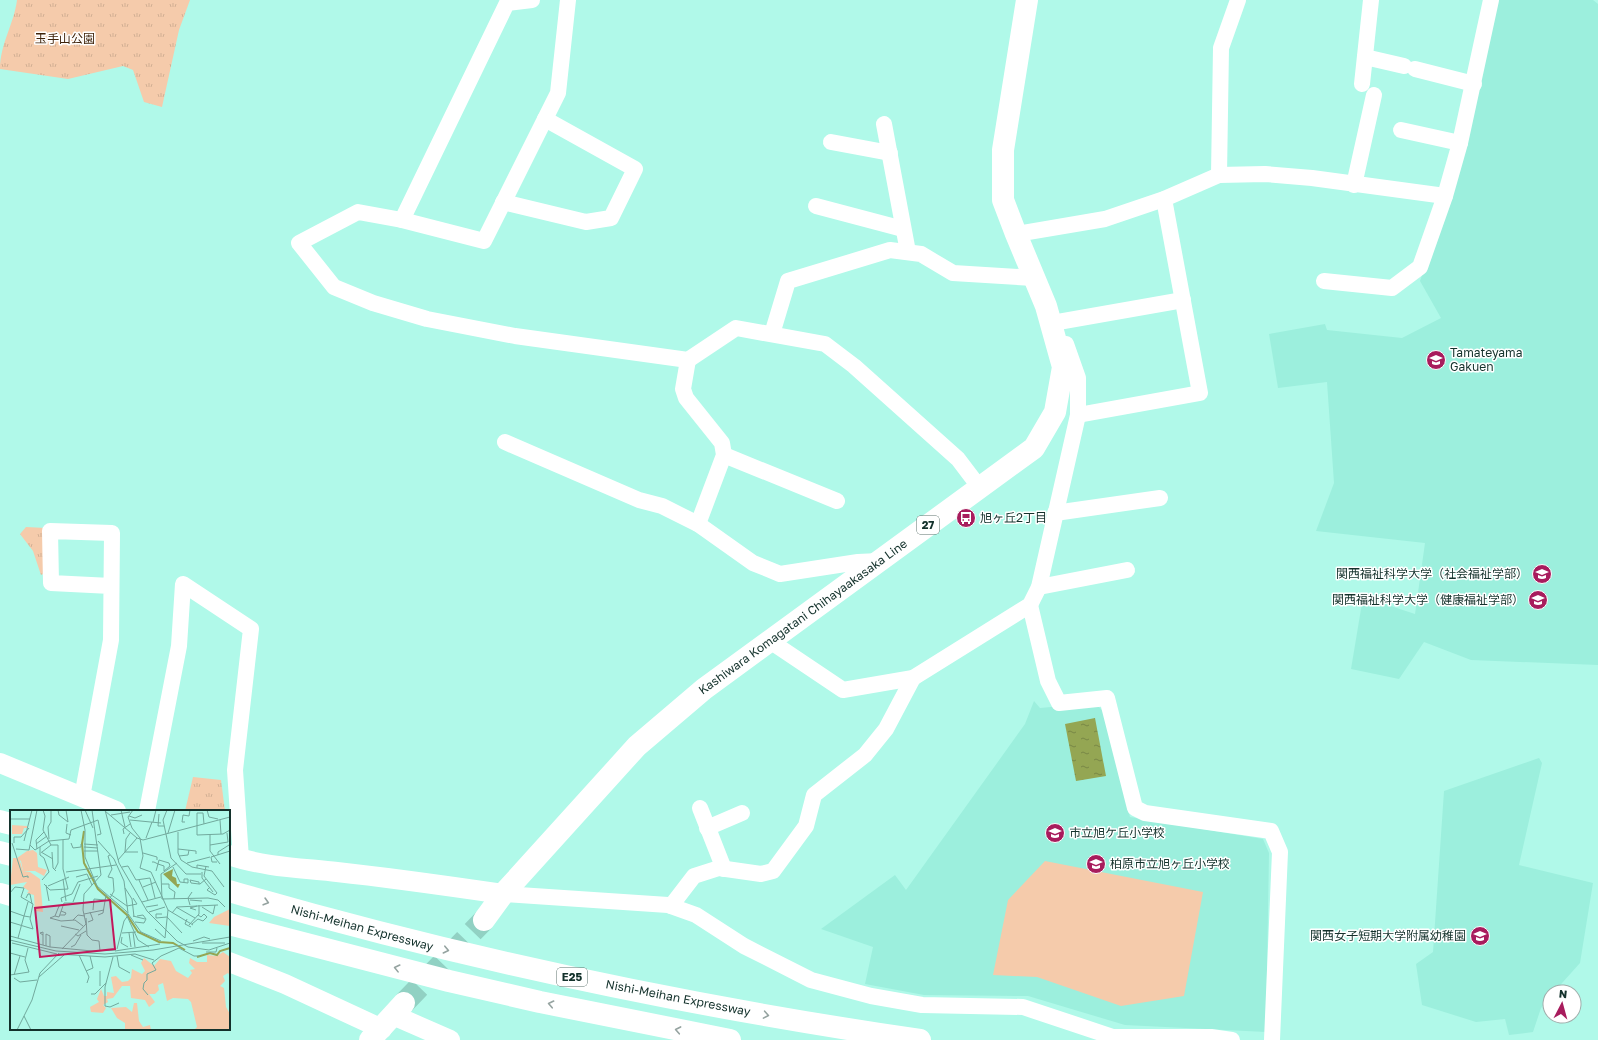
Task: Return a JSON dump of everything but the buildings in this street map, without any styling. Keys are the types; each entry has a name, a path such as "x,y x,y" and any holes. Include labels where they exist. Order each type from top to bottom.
{"main road":[{"name":"Kashiwara Komagatani Chihayaakasaka Line","path":"484,920 503,894 637,746 704,689 1034,448 1055,412 1063,367 1052,314 1034,278 1004,200 1003,150 1023,1"},
{"path":"0,821 10,824"},
{"path":"0,852 10,856"},
{"name":"Nishi-Meihan Expressway","path":"230,891 400,939 506,964 716,1006 920,1040"},
{"path":"230,924 449,981 555,1005 730,1040"}],"street":[{"path":"402,220 507,3 532,0"},
{"path":"568,0 558,93 484,241 402,220 358,212 299,243 334,287 372,303 427,319 515,336 688,360 736,328 825,344 854,366 958,460 980,488"},
{"path":"1218,175 1221,48 1238,0"},
{"path":"1354,185 1368,90 1365,57 1371,0"},
{"path":"1324,281 1392,288 1420,267 1445,196 1460,143 1491,0"},
{"path":"1365,57 1474,84"},
{"path":"503,202 586,222 611,218 634,169 545,119"},
{"path":"884,124 908,252"},
{"path":"1401,130 1460,143"},
{"path":"831,142 890,153"},
{"path":"1016,234 1105,219 1164,199 1218,175 1264,174 1312,178 1354,185 1445,196"},
{"path":"1078,415 1200,393 1184,300 1164,199"},
{"path":"816,206 903,229"},
{"path":"772,334 788,281 890,250 921,254 953,273 1034,278"},
{"path":"770,641 844,690 913,678 1030,605 1039,587 1078,415 1078,378 1052,314 1184,300"},
{"path":"688,360 683,389 686,398 722,443 724,455 698,524"},
{"path":"505,442 639,500 662,506 698,524 753,563 780,574 858,562 879,561"},
{"path":"724,455 837,501"},
{"path":"1055,513 1160,498"},
{"path":"82,797 111,640 112,533 50,531 51,583 111,586"},
{"path":"1039,587 1127,570"},
{"path":"147,810 179,646 183,584 251,629 234,770 235,857 503,894 671,906 696,915 744,946 811,980 871,996 922,1005 1023,1008 1113,1037 1211,1037 1232,1040"},
{"path":"1030,605 1048,681 1059,704 1107,698 1136,808 1145,813 1271,831 1280,852 1272,1040"},
{"path":"671,906 694,876 719,868 761,874 773,871 806,826 814,795 865,755 886,729 913,678"},
{"path":"0,763 114,810"},
{"path":"700,808 724,869"},
{"path":"707,828 742,814"},
{"path":"0,893 10,896"},
{"path":"230,962 387,1022 450,1040"}],"shaded area":[{"name":"Tamateyama Gakuen","path":"1498,0 1593,0 1598,4 1598,665 1471,660 1424,642 1399,679 1351,669 1363,597 1415,614 1425,543 1316,531 1334,483 1327,382 1278,388 1269,334 1325,324 1327,330 1402,338 1441,318 1420,281 1446,206"},
{"name":"柏原市立旭ヶ丘小学校","path":"1034,701 1040,708 1095,703 1104,712 1130,817 1263,839 1269,853 1266,1032 1125,1025 1028,996 924,995 865,984 873,947 821,929 895,875 906,890 1025,724"},
{"path":"1539,758 1542,763 1519,865 1593,883 1580,963 1561,984 1542,984 1542,1007 1533,1032 1509,1035 1505,1019 1476,1022 1422,1005 1416,964 1433,952 1444,791"}],"green space":[{"name":"玉手山公園","path":"17,0 190,0 179,30 162,107 144,102 133,70 123,66 68,79 0,69 2,51"},
{"path":"26,527 46,528 45,573 41,575 33,551 20,534"},
{"path":"193,777 221,780 225,810 185,810"},
{"path":"1045,861 1203,892 1184,996 1121,1006 1037,977 993,975 1008,900"}],"water":[{"path":"1095,718 1106,776 1076,781 1065,724"}],"tunnel":[{"path":"404,1003 484,920"}],"place":[{"name":"Tamateyama Gakuen","path":"1436,360"},
{"name":"旭ヶ丘2丁目","path":"966,518"},
{"name":"関西福祉科学大学（社会福祉学部）","path":"1542,574"},
{"name":"関西福祉科学大学（健康福祉学部）","path":"1538,600"},
{"name":"市立旭ケ丘小学校","path":"1055,833"},
{"name":"柏原市立旭ヶ丘小学校","path":"1096,864"},
{"name":"関西女子短期大学附属幼稚園","path":"1480,936"}]}
